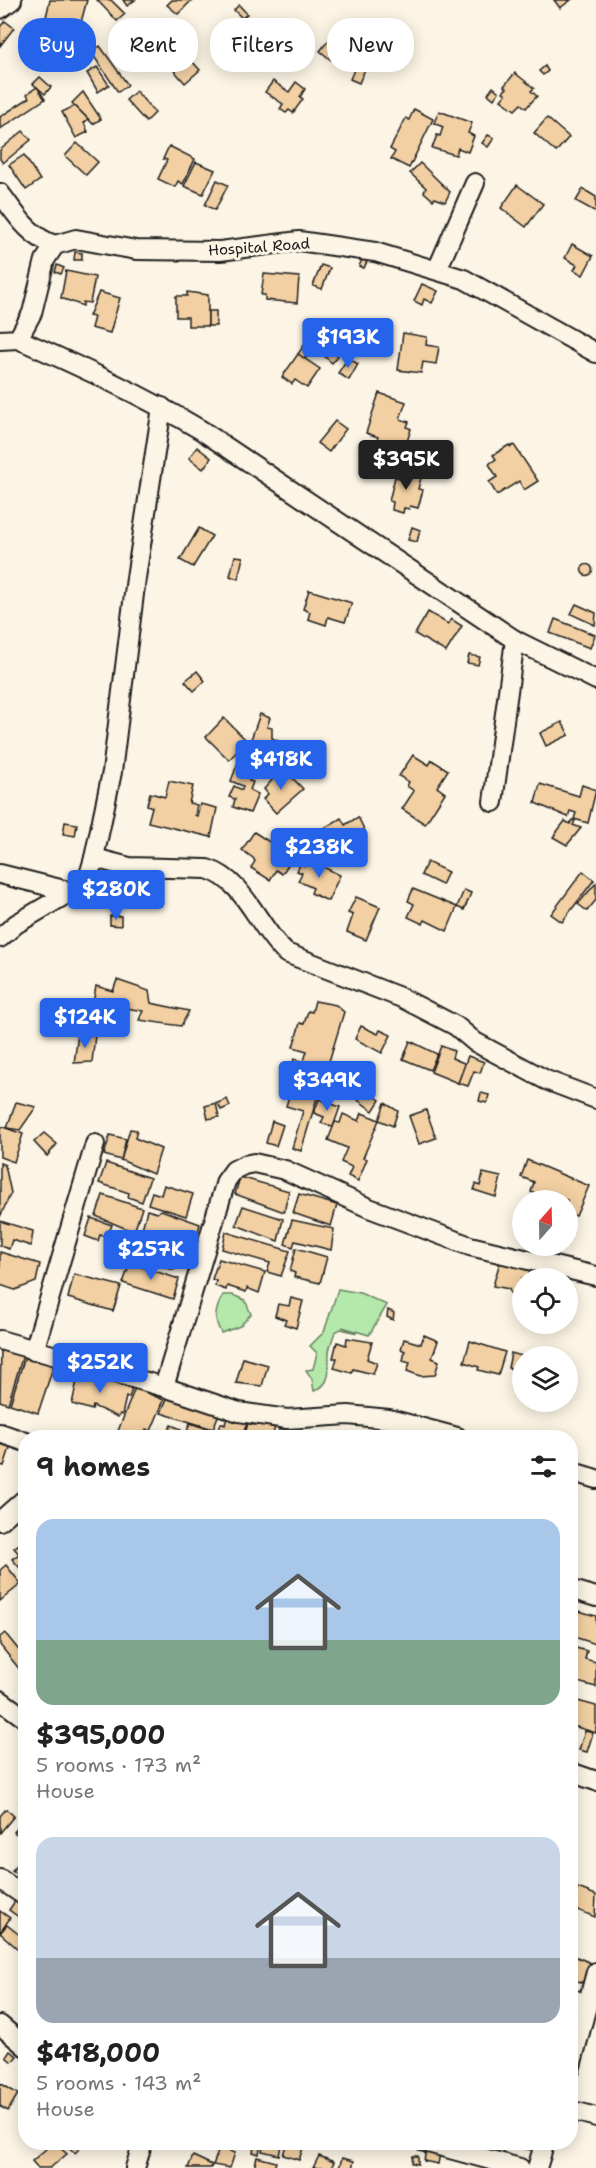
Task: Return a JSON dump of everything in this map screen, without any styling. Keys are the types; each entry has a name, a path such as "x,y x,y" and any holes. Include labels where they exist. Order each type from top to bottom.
{"street":[{"path":"0,9 12,0"},
{"path":"437,270 475,183"},
{"path":"0,193 24,225 40,240 55,245 45,260 32,314 9,339 118,383 162,407 201,430 514,640 596,680"},
{"name":"Hospital Road","path":"55,245 76,239 136,250 220,251 300,241 375,252 464,279 596,353"},
{"path":"0,938 16,924 72,892 89,875 112,772 136,578 162,407"},
{"path":"493,802 514,640"},
{"path":"94,858 117,865 200,868 220,873 233,883 273,942 286,953 402,998 456,1026 475,1042 546,1080 596,1099"},
{"path":"0,874 72,892"},
{"path":"34,1351 94,1144"},
{"path":"164,1387 226,1181 234,1170 244,1165 254,1163 285,1170 369,1208 470,1246 596,1276"},
{"path":"0,1340 164,1387 239,1412 287,1419 348,1415 388,1419 430,1430"},
{"path":"0,1432 18,1439"},
{"path":"578,1473 596,1479"},
{"path":"0,1521 18,1509"},
{"path":"578,1591 596,1597"},
{"path":"0,1701 18,1713"},
{"path":"578,1774 596,1780"},
{"path":"0,1879 18,1891"},
{"path":"579,2001 596,1972"},
{"path":"0,2025 18,2040"},
{"path":"578,2112 596,2118"},
{"path":"135,2168 141,2150"},
{"path":"454,2150 520,2168"},
{"path":"537,2168 543,2150"}],"green space":[{"path":"338,1289 360,1293 387,1305 369,1335 342,1327 357,1333 341,1329 335,1332 329,1352 327,1380 314,1391 312,1379 306,1370 313,1369 317,1353 310,1346 324,1332"},
{"path":"223,1295 233,1295 245,1300 251,1314 240,1326 221,1333 216,1314"}],"building":[{"path":"50,0 87,0 82,18 46,17"},
{"path":"97,0 111,0 125,14 120,18 114,18"},
{"path":"123,0 135,0 127,6"},
{"path":"172,0 192,0 178,14 167,5"},
{"path":"554,0 571,0 560,8"},
{"path":"239,5 247,14 242,18 234,10"},
{"path":"5,21 14,28 0,46 0,27"},
{"path":"327,42 327,57 320,51"},
{"path":"100,46 108,57 108,72 119,72 128,85 118,92 96,59 96,49"},
{"path":"545,66 548,71 543,75 539,71"},
{"path":"96,68 109,85 98,92 87,73 96,72"},
{"path":"175,72 198,72 185,83"},
{"path":"353,72 364,72 359,83 350,79"},
{"path":"515,73 534,88 531,91 537,96 526,108 521,104 515,110 501,100 506,94 503,92 507,88 504,86"},
{"path":"40,77 51,87 45,94 33,84"},
{"path":"273,81 289,92 296,82 305,89 300,97 303,99 293,113 289,110 286,113 280,109 283,104 265,92"},
{"path":"37,87 45,99 0,129 0,117 29,98 27,94"},
{"path":"493,87 499,92 494,99 488,94"},
{"path":"136,91 155,113 146,122 126,100"},
{"path":"83,92 101,119 93,124 72,103"},
{"path":"75,106 88,119 84,123 88,132 76,138 62,112"},
{"path":"414,109 433,119 409,168 391,159 395,152 390,149 406,118 409,120"},
{"path":"439,111 472,123 468,133 474,136 468,152 458,148 456,155 432,148 443,127 434,123"},
{"path":"547,118 569,137 556,152 534,133"},
{"path":"23,131 31,140 3,163 0,159 0,150"},
{"path":"488,135 494,138 488,147 482,143"},
{"path":"77,143 98,162 86,175 65,156"},
{"path":"169,146 195,159 183,184 178,181 175,187 158,179 167,160 163,159"},
{"path":"24,155 40,180 26,190 9,165"},
{"path":"196,162 215,170 203,194 184,186"},
{"path":"420,163 450,192 445,202 435,198 433,200 424,192 426,188 410,173"},
{"path":"217,180 228,185 215,210 205,205"},
{"path":"517,185 543,204 526,227 501,208"},
{"path":"583,189 596,197 596,212 576,201"},
{"path":"572,244 593,256 583,275 574,270 577,265 565,258"},
{"path":"75,252 82,253 82,260 74,260"},
{"path":"363,258 368,259 364,268 359,266"},
{"path":"57,265 64,268 61,274 55,272"},
{"path":"321,265 330,268 322,289 313,286"},
{"path":"66,271 95,277 90,303 83,302 83,306 61,298"},
{"path":"264,274 299,277 297,303 265,300 265,295 261,295"},
{"path":"422,284 438,291 432,303 424,299 422,305 414,301"},
{"path":"99,292 120,298 110,333 91,328 94,317 89,316"},
{"path":"187,292 208,295 208,326 188,326 188,317 176,317 176,296 187,296"},
{"path":"208,311 216,311 216,326 208,326"},
{"path":"403,333 427,337 426,345 439,347 436,364 423,362 421,373 398,370"},
{"path":"308,339 315,345 305,359 298,354"},
{"path":"330,349 338,356 332,363 324,356"},
{"path":"298,354 320,369 307,388 295,380 292,384 282,377"},
{"path":"348,358 358,364 349,380 338,373"},
{"path":"379,393 406,402 400,419 409,422 407,427 411,429 401,461 373,452 378,437 366,433"},
{"path":"335,421 346,429 329,452 317,443"},
{"path":"509,445 511,447 514,445 538,481 524,490 519,481 497,495 489,482 497,477 489,464 496,459 493,455"},
{"path":"197,447 211,458 203,469 189,458"},
{"path":"402,469 422,474 418,489 423,490 418,508 410,506 409,509 404,508 403,513 392,510 393,502 389,501 395,477 400,478"},
{"path":"412,527 420,530 417,542 408,540"},
{"path":"199,528 212,536 193,567 180,560"},
{"path":"235,556 243,557 238,579 230,576"},
{"path":"587,564 593,570 587,576 581,570"},
{"path":"309,590 352,603 345,622 328,617 326,625 308,619 310,612 303,609"},
{"path":"576,604 596,613 595,625 571,614"},
{"path":"428,612 448,624 451,619 462,626 446,652 415,634"},
{"path":"555,619 595,635 590,648 550,633"},
{"path":"469,655 480,657 478,665 467,663"},
{"path":"197,671 205,681 194,691 185,681"},
{"path":"260,714 270,718 267,727 272,728 272,738 278,741 269,766 266,765 264,772 257,769 259,761 245,756"},
{"path":"224,718 247,741 229,760 206,737"},
{"path":"562,722 569,735 546,746 540,733"},
{"path":"413,755 429,765 432,760 448,770 437,787 445,793 425,824 402,809 414,791 407,786 409,782 399,776"},
{"path":"240,757 256,763 249,781 253,782 250,790 258,794 250,813 233,807 235,799 229,797 234,786 242,790 243,786 231,781"},
{"path":"283,768 303,789 276,813 263,799 268,794 264,789"},
{"path":"169,781 193,786 189,803 197,805 195,815 197,816 200,804 217,808 211,837 148,822 152,807 147,805 150,793 165,797"},
{"path":"540,784 579,796 582,785 596,790 588,823 574,819 576,813 570,811 568,817 535,803"},
{"path":"358,817 365,831 354,837 360,846 333,862 316,833 341,818 345,825"},
{"path":"572,820 575,821 573,825 581,828 567,845 553,837 565,821 570,824"},
{"path":"65,822 77,824 75,836 63,834"},
{"path":"254,832 293,857 282,874 276,870 270,880 251,868 255,861 242,850"},
{"path":"309,860 340,875 328,901 311,893 313,888 298,881 302,873 297,871 300,864 306,866"},
{"path":"427,862 448,872 442,885 421,875"},
{"path":"583,871 594,880 562,922 551,914"},
{"path":"596,883 596,900 587,911 578,904"},
{"path":"413,889 457,907 447,931 425,920 423,924 408,917 414,904 408,901"},
{"path":"464,890 471,893 464,910 457,907"},
{"path":"356,897 380,907 366,940 347,932 353,915 348,913"},
{"path":"110,916 121,916 121,926 110,925"},
{"path":"117,980 149,991 151,1003 189,1011 181,1026 139,1020 143,1011 121,1007 118,1014 92,1010 96,986 113,991"},
{"path":"315,1001 336,1005 344,1012 327,1068 304,1061 307,1051 293,1047 300,1023 304,1024 308,1011 312,1012"},
{"path":"361,1026 378,1034 380,1030 391,1035 382,1053 355,1039"},
{"path":"78,1034 95,1035 92,1062 74,1063"},
{"path":"410,1041 437,1054 430,1070 403,1059"},
{"path":"441,1046 454,1051 452,1058 466,1064 458,1083 431,1072"},
{"path":"468,1056 484,1062 480,1073 474,1071 468,1086 458,1083"},
{"path":"294,1059 326,1068 301,1151 292,1148 303,1111 286,1106 296,1074 290,1072"},
{"path":"365,1090 380,1100 373,1111 358,1100"},
{"path":"481,1093 489,1095 487,1103 479,1101"},
{"path":"227,1099 230,1106 221,1110 218,1103"},
{"path":"319,1099 340,1107 333,1127 321,1123 324,1117 314,1113"},
{"path":"16,1102 36,1107 20,1130 7,1128"},
{"path":"216,1103 219,1117 208,1119 205,1106"},
{"path":"385,1103 398,1111 393,1126 379,1120"},
{"path":"426,1110 436,1138 419,1144 409,1116"},
{"path":"362,1113 379,1120 363,1158 367,1159 358,1181 348,1176 352,1167 341,1162 347,1148 328,1140 335,1122 340,1123 343,1114 359,1121"},
{"path":"272,1121 283,1125 276,1146 266,1143"},
{"path":"0,1126 23,1134 14,1162 0,1157"},
{"path":"130,1129 137,1130 135,1138 161,1149 153,1174 121,1160"},
{"path":"44,1133 57,1144 47,1156 34,1142"},
{"path":"110,1135 126,1139 121,1160 104,1155"},
{"path":"527,1160 589,1186 578,1211 578,1190 532,1190 534,1182 521,1177"},
{"path":"0,1163 5,1165 11,1193 0,1217"},
{"path":"106,1163 150,1178 142,1202 128,1197 129,1193 99,1183"},
{"path":"483,1173 501,1177 496,1197 474,1190 476,1184 480,1186"},
{"path":"240,1177 289,1191 284,1212 235,1194"},
{"path":"164,1185 193,1194 186,1216 148,1204 152,1192 161,1195"},
{"path":"299,1194 337,1205 331,1226 293,1213"},
{"path":"103,1195 142,1208 134,1232 96,1216"},
{"path":"243,1206 283,1219 278,1241 236,1225"},
{"path":"147,1210 157,1213 161,1210 200,1224 194,1245 142,1229"},
{"path":"91,1218 112,1225 107,1237 100,1235 98,1241 85,1236"},
{"path":"292,1220 334,1229 331,1250 295,1241 293,1247 285,1244"},
{"path":"0,1221 33,1231 31,1246 12,1240 9,1249 0,1246"},
{"path":"226,1232 290,1251 281,1276 267,1272 270,1263 222,1249"},
{"path":"137,1235 185,1250 182,1258 178,1257 174,1270 131,1257"},
{"path":"296,1248 327,1257 320,1283 294,1277 295,1273 290,1271"},
{"path":"0,1252 40,1264 36,1282 15,1290 0,1285"},
{"path":"219,1259 265,1272 259,1293 247,1288 246,1292 227,1286 226,1290 215,1286 216,1281 212,1279"},
{"path":"500,1262 520,1268 512,1268 512,1294 509,1289 493,1286"},
{"path":"130,1263 179,1279 173,1299 123,1283"},
{"path":"74,1274 121,1286 113,1311 68,1298"},
{"path":"291,1298 303,1301 296,1328 284,1324 286,1320 275,1316 278,1304 289,1306"},
{"path":"388,1310 394,1313 393,1320 387,1317"},
{"path":"424,1335 438,1341 432,1358 439,1361 435,1375 420,1376 407,1371 410,1363 403,1361 405,1351 401,1349 404,1339 421,1344"},
{"path":"347,1338 372,1342 367,1359 377,1363 373,1374 353,1369 352,1373 334,1368 337,1358 333,1358 337,1342 346,1345"},
{"path":"470,1341 505,1352 498,1375 478,1370 479,1367 464,1362"},
{"path":"1,1348 23,1355 8,1404 0,1401"},
{"path":"511,1353 512,1369 508,1368"},
{"path":"25,1356 54,1365 38,1413 10,1404"},
{"path":"243,1358 268,1365 262,1386 236,1383"},
{"path":"79,1371 132,1389 129,1398 126,1397 122,1415 118,1417 93,1406 92,1410 72,1404"},
{"path":"135,1388 164,1400 151,1430 118,1430"},
{"path":"168,1396 220,1411 213,1429 161,1413"},
{"path":"227,1417 247,1423 244,1430 219,1430 221,1423 225,1425"},
{"path":"255,1421 275,1427 274,1430 246,1430 248,1423 254,1425"},
{"path":"190,1423 211,1430 188,1430"},
{"path":"171,1425 181,1429 181,1430 169,1430"},
{"path":"0,1437 12,1442 4,1466 0,1465"},
{"path":"18,1555 18,1566 12,1559"},
{"path":"6,1565 18,1580 18,1586 0,1601 0,1570"},
{"path":"579,1611 596,1616 596,1644 578,1638"},
{"path":"5,1633 18,1649 18,1667 0,1645 0,1637"},
{"path":"578,1649 587,1651 585,1659 596,1662 596,1687 578,1682"},
{"path":"578,1701 596,1706 596,1733 578,1728"},
{"path":"585,1731 593,1733 587,1752 579,1750"},
{"path":"6,1809 14,1816 0,1833 0,1816"},
{"path":"18,1863 18,1875 12,1871"},
{"path":"578,1888 596,1895 595,1917 578,1910"},
{"path":"15,1901 18,1903 18,1916 9,1910"},
{"path":"0,1911 10,1918 0,1933"},
{"path":"7,1925 18,1934 18,1949 0,1933"},
{"path":"578,1958 591,1963 583,1983 578,1981"},
{"path":"10,2051 17,2056 12,2062 6,2057"},
{"path":"0,2083 18,2094 8,2111 0,2106"},
{"path":"45,2150 63,2150 67,2154 50,2168 38,2168 32,2161"},
{"path":"219,2150 235,2153 230,2168 213,2165"},
{"path":"262,2150 280,2150 279,2155"},
{"path":"285,2150 302,2150 299,2160 283,2155"},
{"path":"426,2150 440,2153 438,2164 424,2161"},
{"path":"193,2156 212,2165 211,2168 188,2168"},
{"path":"319,2156 334,2162 331,2168 313,2168"},
{"path":"413,2156 418,2156 418,2164 412,2163"},
{"path":"257,2157 276,2162 274,2168 254,2168"},
{"path":"342,2158 354,2161 352,2168 339,2168"}]}
